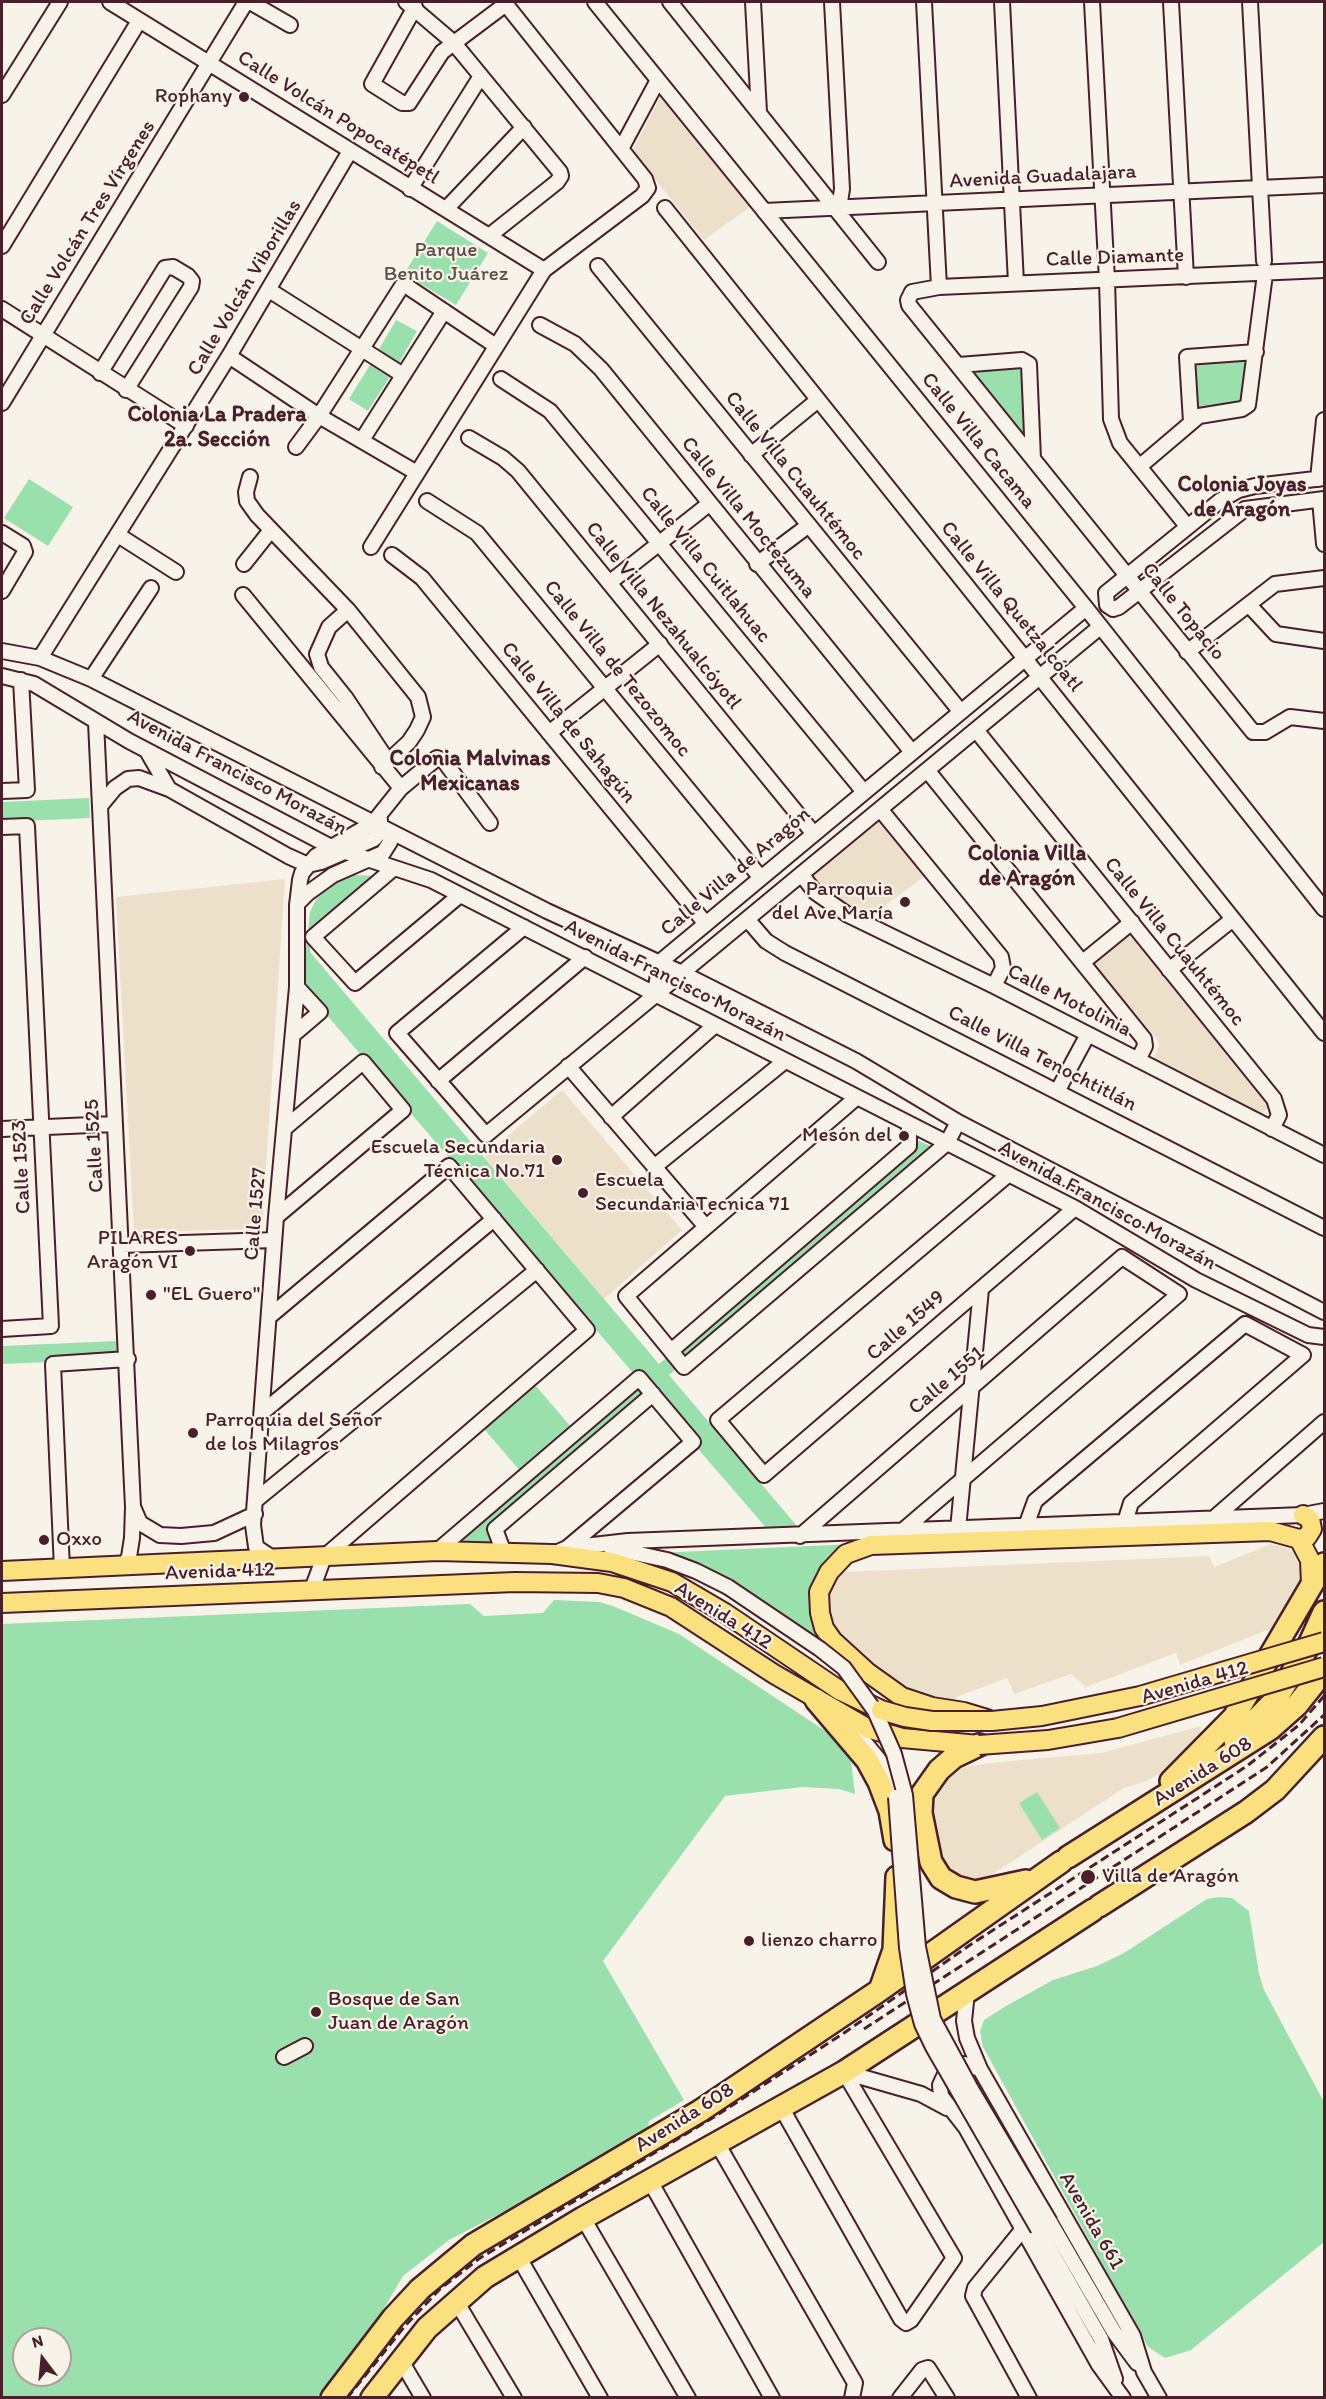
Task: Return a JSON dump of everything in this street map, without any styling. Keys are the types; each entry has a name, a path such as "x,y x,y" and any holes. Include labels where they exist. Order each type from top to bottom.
{"highway":[{"path":"1141,1811 1234,1717 1324,1564"},
{"path":"1197,1775 1276,1700 1308,1647 1324,1612"},
{"name":"Avenida 608","path":"332,2397 393,2318 420,2289 473,2245 700,2111 880,1990 1038,1878 1270,1729 1297,1705 1324,1669"},
{"path":"816,1700 867,1760 879,1782 890,1811 897,1851 894,1950 880,1990"},
{"name":"Avenida 608","path":"372,2397 427,2328 456,2301 518,2256 844,2072 1246,1812 1319,1751 1324,1737"},
{"path":"979,1745 954,1757 939,1770 922,1794 921,1813 931,1862 941,1878 956,1887 975,1892 1038,1878"}],"main road":[{"path":"992,1721 964,1712 932,1707 902,1697 867,1672 832,1641 819,1613 819,1592 829,1572 846,1554 871,1545 1270,1531 1299,1539 1307,1537 1312,1529 1310,1519 1303,1515"},
{"path":"1299,1539 1310,1560 1311,1585"},
{"name":"Avenida 412","path":"2,1571 437,1551 504,1553 560,1551 612,1562 672,1582 725,1613 829,1684 881,1710 932,1721 992,1721 1084,1709 1129,1699 1324,1642"},
{"name":"Avenida 412","path":"2,1603 566,1580 624,1588 671,1606 816,1700 867,1728 902,1738 979,1745 1048,1740 1118,1728 1324,1669"}],"street":[{"path":"2,95 60,2"},
{"path":"248,2 290,25"},
{"name":"Calle Volcán Tres Vírgenes","path":"2,404 248,2"},
{"name":"Calle Villa Cacama","path":"595,2 1086,608 1324,909"},
{"path":"753,2 759,112"},
{"path":"832,2 842,189 839,209"},
{"path":"924,2 939,287"},
{"path":"1002,2 1016,283"},
{"path":"1092,2 1107,273 1111,419 1120,443 1187,526"},
{"path":"1171,2 1185,270"},
{"path":"1139,467 1200,416 1247,407 1256,352 1264,267 1250,2"},
{"name":"Calle Volcán Popocatépetl","path":"115,3 139,21 410,189 451,205 489,236 544,270"},
{"path":"371,547 544,270 634,202 648,188 645,179 505,3 453,42 442,52 409,103 405,103 372,84 411,4 453,42 524,127 561,176 557,183 489,236"},
{"path":"672,3 839,209 878,262"},
{"path":"2,246 139,21"},
{"path":"410,189 481,76"},
{"path":"621,149 658,80"},
{"path":"451,205 524,127"},
{"name":"Calle Volcán Viborillas","path":"40,658 229,356 350,151"},
{"name":"Avenida Guadalajara","path":"764,211 1324,185"},
{"name":"Calle Villa Quetzalcóatl","path":"666,208 1324,1032"},
{"path":"99,373 167,266 173,267 192,281 126,390"},
{"name":"Calle Villa Cuauhtémoc","path":"598,266 961,712"},
{"name":"Calle Diamante","path":"909,295 917,290 939,287 1016,283 1107,273 1264,267 1324,270"},
{"path":"296,447 319,416 402,286 444,310 496,346"},
{"path":"269,290 403,375"},
{"name":"Calle Topacio","path":"909,295 909,305 1187,652 1256,733 1265,732 1288,717 1324,721"},
{"path":"2,309 99,373 186,426"},
{"path":"362,440 444,310"},
{"name":"Calle Villa Moctezuma","path":"540,325 575,344 600,369 912,752"},
{"path":"1191,422 1187,357 1256,352"},
{"path":"229,356 319,416 417,473"},
{"path":"959,365 1022,360 1029,364 1034,459"},
{"name":"Calle Villa Cuitlahuac","path":"501,379 550,411 864,792"},
{"path":"751,455 818,400"},
{"path":"1324,420 1321,479 1255,486 1239,490 1221,500 1106,593 1107,605 1113,609 1119,608 1234,516 1259,507 1322,499 1324,544"},
{"name":"Calle Villa Nezahualcóyotl","path":"469,438 503,458 518,471 814,834"},
{"path":"250,477 246,492 247,501 271,530 348,610 418,697 423,717 417,730 409,742 385,764"},
{"path":"1221,500 1234,516"},
{"name":"Calle Villa de Tezozomoc","path":"427,501 477,533 761,878"},
{"path":"609,583 709,504"},
{"path":"757,564 809,525"},
{"path":"244,564 271,530"},
{"path":"2,533 25,549 2,591"},
{"path":"118,535 176,572"},
{"name":"Calle Villa de Sahagún","path":"392,555 422,578 706,924"},
{"path":"1187,652 1275,584 1324,578"},
{"path":"91,679 151,588"},
{"path":"243,595 385,764"},
{"path":"1249,605 1276,634 1324,640"},
{"name":"Calle Villa de Aragón","path":"655,993 660,962 1086,608"},
{"path":"348,610 329,627 317,654 321,667 345,697 401,789"},
{"name":"Calle Villa de Aragón","path":"655,993 1100,627"},
{"path":"549,733 660,644"},
{"name":"Avenida Francisco Morazán","path":"2,651 40,658 91,679 381,824 547,911 660,962 856,1061 958,1122 1324,1312"},
{"name":"Avenida Francisco Morazán","path":"2,676 21,680 46,690 147,751 338,850 431,880 1075,1208 1196,1280 1308,1335 1324,1337"},
{"path":"2,791 27,789 21,680"},
{"name":"Calle 1525","path":"96,722 134,1507 129,1557 124,1565"},
{"path":"941,728 956,746"},
{"name":"Calle Villa Cuauhtémoc","path":"976,729 1277,1104 1279,1115 1272,1129"},
{"path":"147,751 169,789"},
{"path":"100,805 115,788 128,779 139,778 169,789 308,865 316,856 374,838 401,789 434,759 441,759 490,823"},
{"path":"927,770 1144,1039 1145,1046 1138,1060"},
{"path":"880,809 1001,957 1003,968 994,986"},
{"name":"Calle Villa de Aragón","path":"837,815 852,832"},
{"path":"297,905 314,888 333,875 383,853 390,842 381,824"},
{"name":"Calle 1523","path":"2,827 27,826 51,1326 2,1329"},
{"name":"Calle 1527","path":"274,1558 256,1547 254,1540 274,1240 297,987 297,905 300,880 308,865"},
{"path":"393,869 313,937 355,983 460,895"},
{"name":"Calle Motolinia","path":"801,874 829,904 1324,1155"},
{"name":"Calle Villa Tenochtitlán","path":"747,919 766,941 785,954 1058,1090 1324,1228"},
{"path":"1169,970 1233,919"},
{"path":"1083,962 1132,922"},
{"path":"524,927 397,1033 486,1135 655,993"},
{"path":"438,1081 585,957"},
{"path":"293,1035 320,1012 297,987"},
{"path":"611,1117 714,1026"},
{"path":"1058,1090 1087,1035"},
{"path":"654,1167 785,1061"},
{"path":"276,1217 403,1110 363,1062 285,1128"},
{"path":"568,1066 706,1227"},
{"path":"856,1098 626,1296 684,1367 947,1143 958,1122"},
{"path":"2,1129 114,1124"},
{"path":"670,1351 909,1146 909,1124"},
{"path":"270,1316 449,1166 587,1330 324,1557 311,1592"},
{"path":"880,1171 896,1186"},
{"name":"Calle 1549","path":"1009,1174 718,1420 764,1475 1075,1208"},
{"path":"263,1412 494,1219"},
{"path":"122,1245 274,1240"},
{"name":"Calle 1551","path":"800,1536 1122,1257 1179,1294 964,1478"},
{"path":"134,1507 140,1522 160,1535 214,1533 256,1507 537,1270"},
{"path":"958,1529 981,1289"},
{"path":"1026,1526 1035,1500 1245,1324 1303,1355 1131,1503 1125,1522"},
{"path":"62,1569 53,1364 128,1359"},
{"path":"437,1551 639,1378 693,1442 560,1551"},
{"path":"504,1553 495,1530 653,1394"},
{"path":"1213,1518 1324,1422"},
{"path":"535,1468 549,1484"},
{"path":"901,1532 964,1478"},
{"name":"Avenida 412","path":"560,1551 627,1541 1303,1515 1324,1511"},
{"path":"600,1545 667,1560 728,1587 820,1649 844,1668 874,1711 894,1754 905,1795 918,1947 933,2019 1044,2226 1101,2339 1122,2395"},
{"path":"835,1711 858,1732 880,1761 896,1797 907,1948 914,1994 922,2024 933,2047 1044,2226 1114,2332 1144,2372"},
{"name":"Avenida 661","path":"967,1992 964,2021 980,2069 1132,2336 1144,2372 1159,2397"},
{"path":"284,2058 305,2046"},
{"path":"980,2069 970,2065 958,2065 943,2074 940,2090 949,2109 966,2128 1098,2365 1122,2395"},
{"path":"844,2072 921,2094 949,2109"},
{"path":"781,2107 901,2319 906,2323 911,2320 954,2258 844,2072"},
{"path":"717,2143 855,2383 854,2394"},
{"path":"650,2181 772,2397"},
{"path":"584,2218 688,2397"},
{"path":"1023,2229 975,2288 973,2296 1029,2397"},
{"path":"518,2256 600,2397"},
{"path":"456,2301 514,2397"},
{"path":"400,2359 423,2397"},
{"path":"900,2397 922,2370 928,2368 947,2397"}],"shaded area":[{"path":"661,96 750,207 704,240 632,151"},
{"path":"878,821 924,877 869,917 834,899 813,875"},
{"path":"285,879 262,1229 134,1232 116,897"},
{"path":"1128,933 1269,1107 1261,1115 1153,1059 1159,1046 1158,1041 1092,962"},
{"name":"Escuela SecundariaTecnica 71","path":"562,1090 682,1230 604,1299 484,1156"},
{"path":"1271,1544 1287,1548 1295,1554 1304,1578 1277,1626 1180,1665 1176,1653 1086,1687 1071,1674 1014,1694 1007,1678 956,1697 958,1704 908,1693 837,1639 828,1612 829,1591 843,1572 1209,1556 1214,1567"},
{"path":"1201,1726 1199,1743 1170,1767 1145,1782 1124,1788 970,1889 946,1876 927,1819 930,1799 940,1782 952,1773 965,1767 989,1763 1101,1753"}],"green space":[{"name":"Parque Benito Juárez","path":"437,221 488,253 456,305 404,274"},
{"path":"396,320 417,331 399,363 378,351"},
{"path":"1248,358 1243,403 1195,408 1194,361"},
{"path":"371,363 391,375 368,411 349,399"},
{"path":"1023,367 1028,430 1024,435 1017,434 968,371"},
{"path":"29,479 73,507 48,546 4,518"},
{"path":"89,798 90,818 2,822 2,802"},
{"path":"352,875 380,876 311,935 310,952 659,1364 911,1149 915,1139 935,1148 669,1375 797,1526 793,1531 768,1530 649,1392 490,1534 492,1542 450,1543 639,1380 302,986 310,912 316,900 330,884"},
{"path":"116,1341 117,1359 2,1364 2,1346"},
{"path":"535,1385 572,1428 521,1472 484,1429"},
{"path":"854,1544 824,1573 826,1645 656,1553"},
{"name":"Bosque de San Juan de Aragón","path":"554,1600 599,1602 613,1606 679,1634 845,1744 850,1753 855,1794 839,1789 802,1787 725,1796 603,1961 684,2100 649,2121 648,2129 507,2210 449,2240 403,2276 383,2310 317,2397 2,2397 2,1624 470,1604 484,1616 543,1613"},
{"path":"1037,1792 1060,1828 1042,1840 1019,1803"},
{"path":"1232,1898 1249,1911 1259,1974 1264,1990 1324,2102 1324,2242 1191,2350 1165,2358 1148,2347 983,2047 980,2031 984,2020 1006,2006 1053,1980 1097,1966 1124,1953 1207,1899"}],"railway":[{"path":"347,2398 405,2326 440,2289 480,2258 714,2117 844,2033 970,1945 1247,1766 1299,1725 1324,1696"},
{"path":"864,2029 1267,1767 1324,1715"}],"place":[{"name":"Rophany","path":"244,97"},
{"name":"Parroquia del Ave María","path":"905,902"},
{"name":"Mesón del","path":"904,1136"},
{"name":"Escuela Secundaria Técnica No.71","path":"557,1160"},
{"name":"Escuela SecundariaTecnica 71","path":"583,1193"},
{"name":"PILARES Aragón VI","path":"190,1251"},
{"name":"\"EL Guero\"","path":"151,1295"},
{"name":"Parroquia del Señor de los Milagros","path":"193,1433"},
{"name":"Oxxo","path":"44,1540"},
{"name":"Villa de Aragón","path":"1088,1877"},
{"name":"lienzo charro","path":"749,1941"},
{"name":"Bosque de San Juan de Aragón","path":"316,2012"}],"district":[{"name":"Colonia La Pradera 2a. Sección","path":"217,428"},
{"name":"Colonia Joyas de Aragón","path":"1242,498"},
{"name":"Colonia Malvinas Mexicanas","path":"470,772"},
{"name":"Colonia Villa de Aragón","path":"1027,866"}]}
